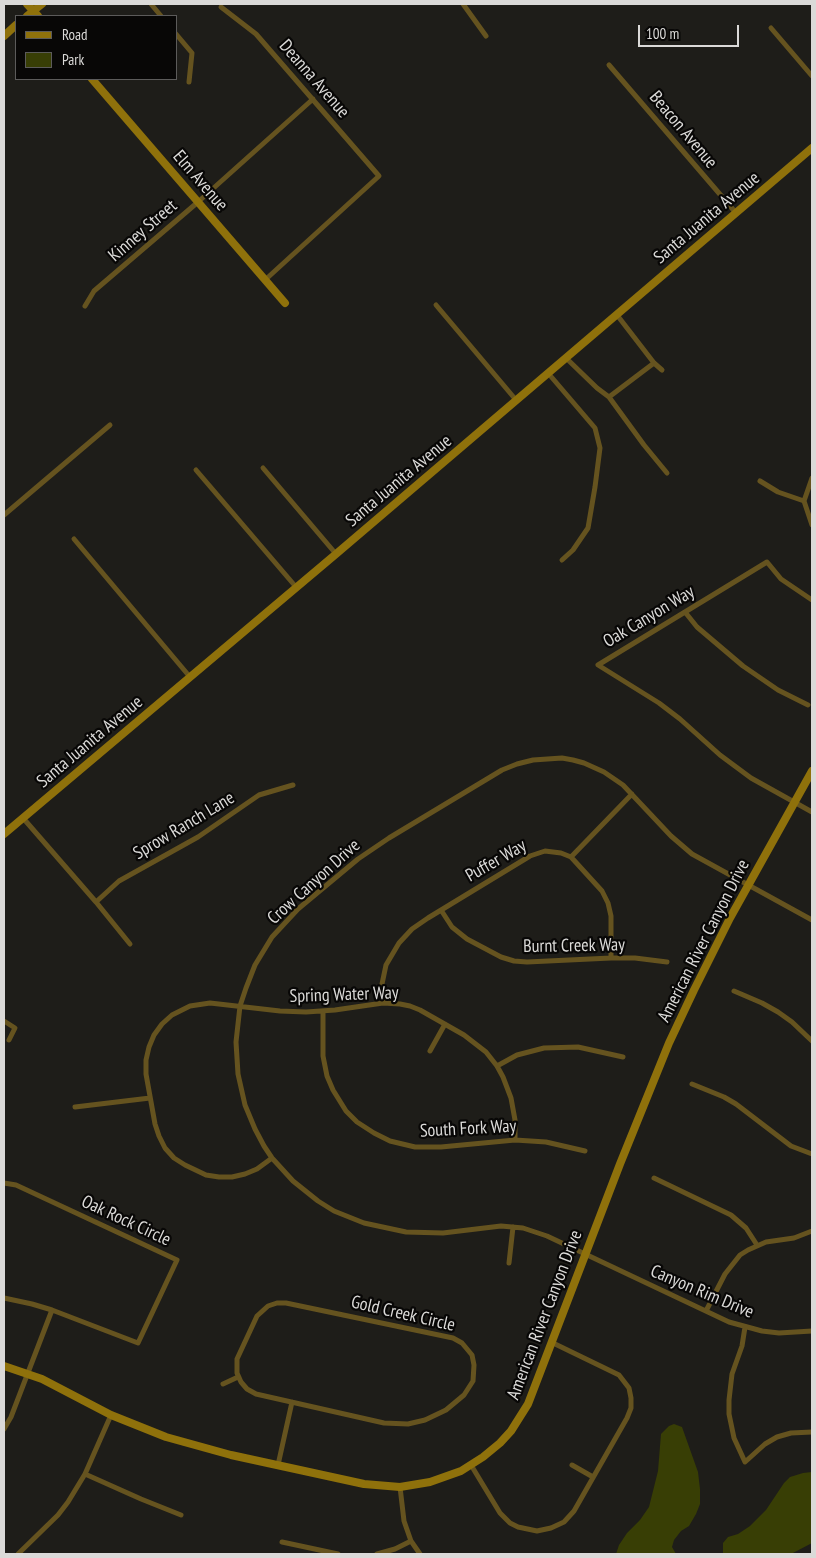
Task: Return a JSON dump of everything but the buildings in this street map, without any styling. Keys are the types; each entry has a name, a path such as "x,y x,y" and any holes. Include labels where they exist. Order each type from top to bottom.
{"street":[{"path":"27,4 33,14 42,4"},
{"path":"151,4 160,15"},
{"path":"463,4 486,36"},
{"name":"Deanna Avenue","path":"221,7 256,34 379,176 265,280"},
{"path":"4,36 15,26"},
{"path":"771,28 812,76"},
{"path":"178,36 192,53 190,82"},
{"name":"Beacon Avenue","path":"609,65 736,213"},
{"name":"Elm Avenue","path":"93,80 285,303"},
{"name":"Kinney Street","path":"85,306 94,291 198,202 313,99"},
{"name":"Santa Juanita Avenue","path":"4,834 812,149"},
{"path":"436,305 516,400"},
{"path":"617,315 654,363 662,370"},
{"path":"566,358 609,397 644,446 667,473"},
{"path":"609,397 654,363"},
{"path":"548,373 595,428 600,448 596,486 588,528 573,550 562,560"},
{"path":"4,516 110,424"},
{"path":"263,468 336,554"},
{"path":"196,470 296,588"},
{"path":"812,478 804,501 812,525"},
{"path":"760,481 778,492 804,501"},
{"path":"74,539 190,677"},
{"name":"Oak Canyon Way","path":"794,802 763,786 735,767 659,703 598,664 767,562 780,579 812,600"},
{"path":"685,612 697,627 743,666 772,686 808,706"},
{"name":"Crow Canyon Drive","path":"586,1254 547,1236 513,1227 489,1227 420,1233 383,1228 364,1223 334,1211 293,1181 272,1158 255,1129 240,1087 236,1061 236,1042 240,1006 250,976 278,930 298,909 371,849 502,770 534,760 562,758 589,765 604,772 618,781 632,794 679,844 705,862 748,885"},
{"name":"American River Canyon Drive","path":"4,1366 28,1374 111,1415 145,1429 196,1446 364,1484 400,1487 430,1482 446,1477 471,1465 500,1443 520,1418 536,1387 638,1117 669,1043 748,885 812,771"},
{"name":"Sprow Ranch Lane","path":"96,902 119,881 198,837 259,795 293,785"},
{"path":"611,958 612,923 608,903 598,886 571,857 632,794"},
{"path":"794,802 812,812"},
{"path":"23,818 130,944"},
{"name":"Puffer Way","path":"383,1003 383,978 386,965 392,953 412,929 440,910 535,854 550,851 571,857"},
{"path":"748,885 812,920"},
{"name":"Burnt Creek Way","path":"440,910 457,931 468,939 508,960 527,962 635,958 667,962"},
{"path":"734,992 762,1003 778,1012 812,1041"},
{"name":"Spring Water Way","path":"272,1158 257,1169 245,1174 232,1177 212,1176 185,1165 170,1153 162,1142 156,1130 146,1074 146,1060 151,1041 162,1024 178,1012 197,1005 210,1003 288,1012 323,1011 383,1003 410,1006 445,1024 473,1041 486,1052 503,1077 511,1098 515,1120 515,1140"},
{"name":"South Fork Way","path":"323,1011 323,1051 327,1076 332,1090 346,1111 366,1128 390,1141 428,1148 515,1140 546,1142 585,1150"},
{"path":"4,1021 15,1028 9,1040"},
{"path":"430,1051 445,1024"},
{"path":"496,1066 517,1055 544,1048 591,1048 623,1057"},
{"path":"692,1084 736,1104 791,1146 812,1154"},
{"path":"75,1107 150,1098"},
{"path":"654,1178 737,1219 750,1233 756,1245"},
{"name":"Oak Rock Circle","path":"4,1183 16,1185 177,1260 138,1343 52,1310 4,1298"},
{"path":"509,1263 513,1227"},
{"path":"706,1312 727,1269 740,1255 756,1245 794,1238 812,1231"},
{"name":"Canyon Rim Drive","path":"586,1254 729,1322 779,1333 812,1331"},
{"name":"Gold Creek Circle","path":"281,1303 448,1336 462,1343 474,1360 475,1371 473,1381 464,1395 436,1416 419,1422 408,1424 384,1423 292,1402 251,1392 243,1386 236,1368 237,1358 254,1320 264,1309 272,1304 281,1303"},
{"path":"4,1428 11,1417 52,1310"},
{"path":"745,1327 742,1346 732,1374 729,1400 729,1414 734,1438 745,1462 765,1444 777,1437 791,1433 812,1432"},
{"path":"471,1465 500,1513 510,1522 528,1530 537,1531 551,1528 564,1522 574,1511 630,1413 632,1403 630,1392 623,1379 614,1372 553,1343"},
{"path":"223,1384 238,1377"},
{"path":"278,1465 292,1402"},
{"path":"19,1554 58,1515 68,1502 85,1474 111,1415"},
{"path":"572,1466 594,1478"},
{"path":"85,1474 181,1515"},
{"path":"400,1487 404,1521 411,1540 420,1554"},
{"path":"377,1554 395,1549 411,1540"},
{"path":"282,1542 338,1554"}],"green space":[{"path":"674,1424 682,1427 698,1472 700,1504 696,1514 689,1526 681,1531 674,1540 672,1547 676,1554 616,1554 619,1545 627,1533 640,1520 649,1507 658,1471 661,1434"},
{"path":"812,1472 812,1543 791,1554 723,1554 723,1543 728,1537 738,1534 750,1526 766,1510 790,1477"}]}
